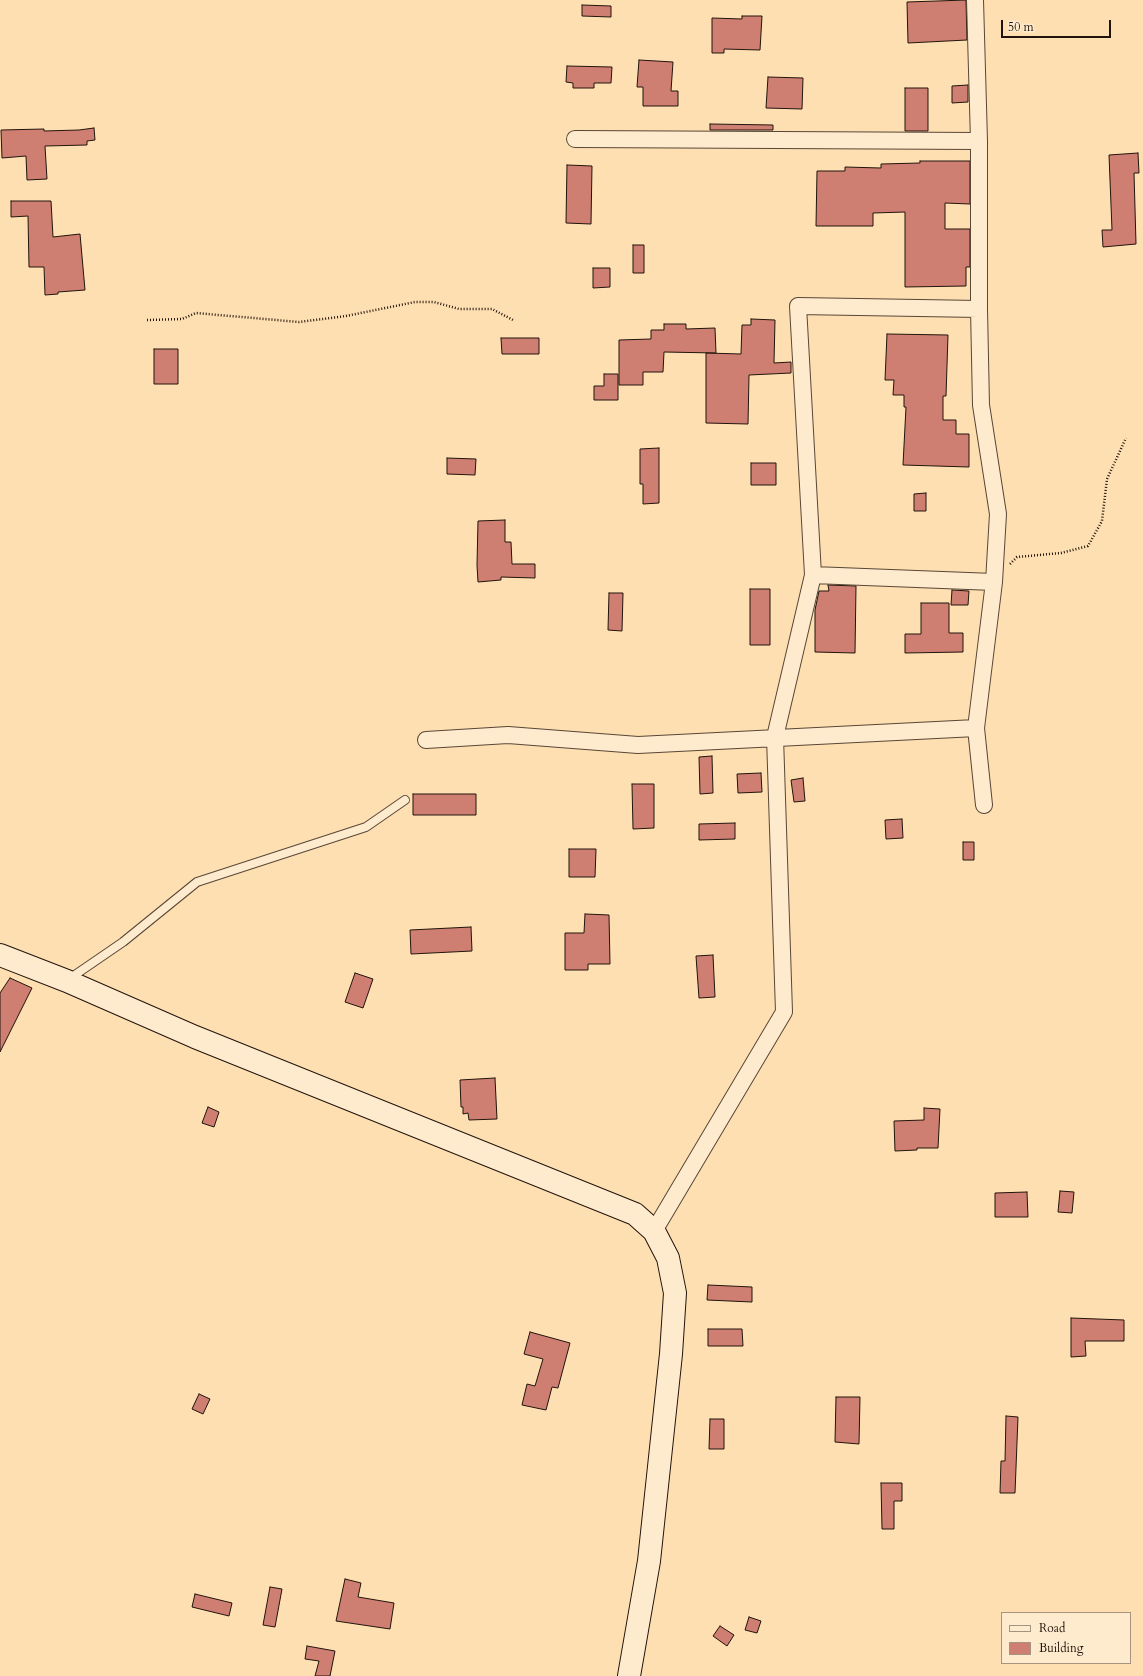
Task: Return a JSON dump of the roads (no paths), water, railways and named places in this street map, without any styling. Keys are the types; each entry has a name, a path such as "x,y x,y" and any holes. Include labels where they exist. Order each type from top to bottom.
{"street":[{"path":"975,0 979,141 979,309 981,405 998,514 994,582 976,728 984,805"},
{"path":"575,139 979,141"},
{"path":"654,1231 784,1012 775,737 813,575 798,306 979,309"},
{"path":"813,575 994,582"},
{"path":"426,740 508,735 638,745 976,728"},
{"path":"0,955 67,981 195,1036 635,1214 654,1231 668,1258 675,1293 671,1354 649,1561 629,1676"}],"lane":[{"path":"67,981 79,971 123,942 197,882 366,827 405,800"}]}
